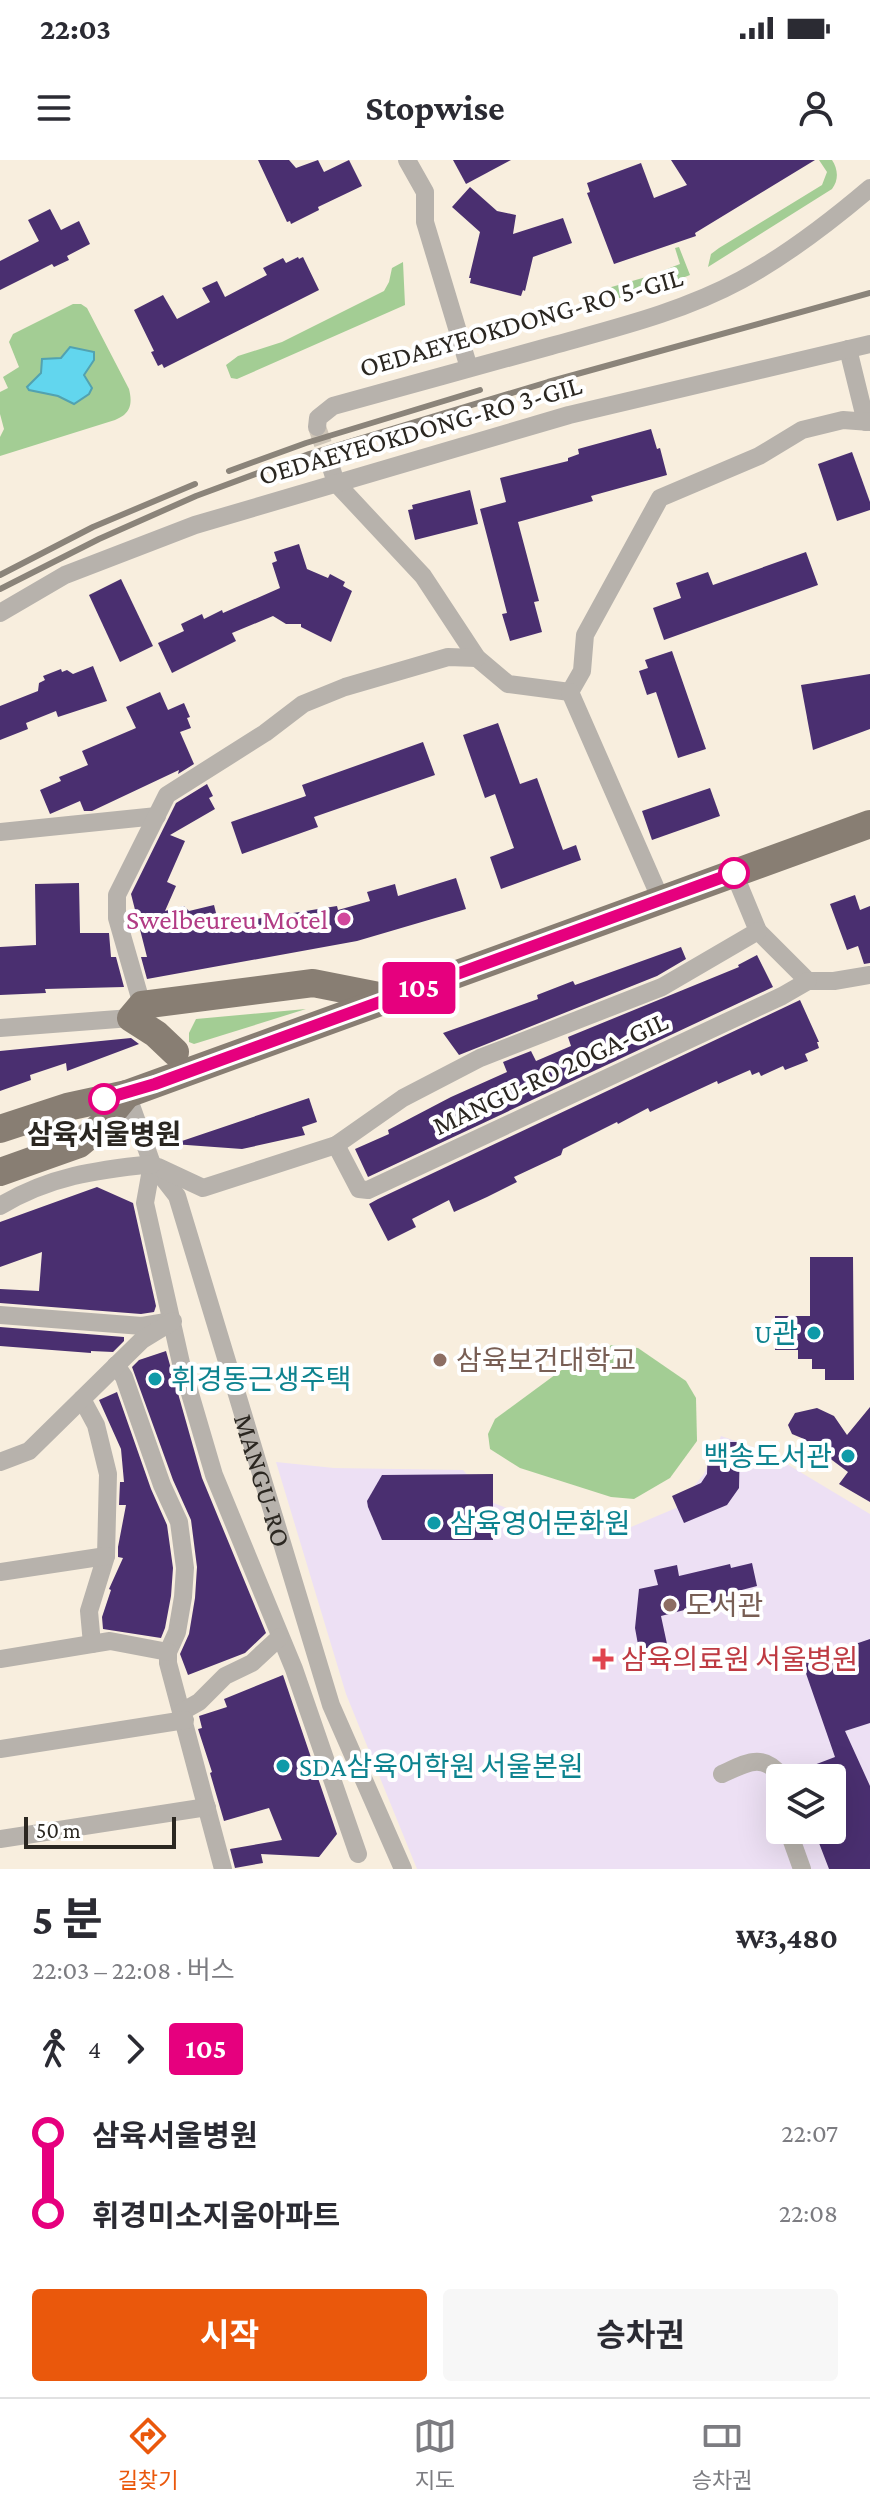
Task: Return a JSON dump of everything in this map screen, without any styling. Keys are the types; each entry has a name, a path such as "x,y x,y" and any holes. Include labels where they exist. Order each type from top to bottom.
{"main road":[{"path":"0,1129 67,1107 127,1094 179,1063 390,999 870,824"},
{"path":"136,1011 313,983 390,999"},
{"path":"179,1063 181,1014 188,1006 203,999"},
{"path":"136,1011 179,1063"},
{"path":"0,1172 79,1144 102,1125 127,1094"}],"street":[{"path":"407,160 425,192 425,222 469,368"},
{"name":"OEDAEYEOKDONG-RO 5-GIL","path":"317,427 318,418 333,406 651,317 706,296 775,260 868,190"},
{"name":"OEDAEYEOKDONG-RO 3-GIL","path":"0,613 79,569 195,525 569,415 870,344"},
{"path":"570,692 582,671 585,635 660,498 759,456 802,430 843,420 868,422 848,349"},
{"path":"330,464 336,483 423,576 477,658 508,684 570,692"},
{"path":"0,1028 136,1011 117,918 117,895 167,795 265,733 303,704 345,687 448,657 477,658"},
{"path":"570,692 661,900"},
{"path":"0,832 157,816"},
{"path":"734,873 758,931 808,981 834,981 870,975"},
{"path":"0,1206 48,1183 88,1170 152,1164 203,1188 336,1145 403,1098 480,1058 662,987 758,931"},
{"name":"MANGU-RO 20GA-GIL","path":"336,1145 359,1189 368,1190 770,1002 808,981"},
{"name":"MANGU-RO","path":"127,1094 152,1164 177,1196 331,1705 403,1869"},
{"path":"152,1164 145,1203 181,1363 214,1475 280,1637 358,1854"},
{"path":"0,1315 142,1326 173,1321"},
{"path":"0,1462 29,1451 142,1340 173,1321"},
{"path":"116,1365 124,1377 162,1485 179,1522 185,1568 183,1597 177,1632 168,1652 168,1663 223,1869"},
{"path":"82,1399 96,1425 108,1474 106,1556 89,1611 92,1644"},
{"path":"0,1572 106,1556"},
{"path":"0,1749 184,1716 225,1676 252,1663 280,1637"},
{"path":"0,1659 110,1641 168,1652"},
{"path":"722,1774 760,1761 770,1764"},
{"path":"0,1839 207,1807"},
{"path":"793,1844 802,1869"}],"shaded area":[{"name":"삼육의료원 서울병원","path":"721,1436 767,1452 870,1514 870,1869 417,1869 346,1694 276,1462 334,1468 463,1470 491,1502 546,1523 594,1531 624,1530 676,1508 704,1474"}],"green space":[{"path":"819,160 832,160 834,163 837,178 832,189 708,267 711,254 719,248 822,185 827,172"},
{"path":"679,247 690,275 667,284 662,271 680,264 675,248"},
{"path":"403,262 405,305 237,379 231,378 226,365 238,356 282,342 384,291 392,268"},
{"path":"646,277 649,290 612,300 608,288"},
{"path":"73,304 87,308 129,389 129,408 115,420 0,456 0,437 4,429 0,392 8,388 3,377 19,367 9,342 13,334"},
{"path":"306,1009 194,1044 189,1042 189,1033 196,1019"},
{"path":"612,1345 638,1348 686,1381 696,1398 697,1441 670,1478 634,1499 611,1497 520,1468 490,1449 488,1434 495,1419 563,1369 588,1354"}],"water":[{"path":"70,347 94,352 94,360 84,375 92,388 89,394 74,404 58,396 29,390 27,387 41,373 42,359 61,358"}],"building":[{"path":"258,160 289,160 296,168 318,160 324,172 349,160 362,186 291,224 287,222"},
{"path":"453,160 511,160 466,184"},
{"path":"671,160 815,160 695,233 696,236 614,264 587,193 590,192 587,183 641,163 654,198 687,185"},
{"path":"470,187 497,211 516,215 513,234 563,218 572,243 533,257 521,296 470,283 480,232 452,207"},
{"path":"50,209 61,230 79,221 90,244 67,256 69,260 54,267 52,264 0,290 0,261 39,241 28,220"},
{"path":"303,257 319,290 164,368 162,364 158,366 134,310 163,295 177,319 210,302 202,288 217,281 225,297 267,275 263,268 283,258 286,263"},
{"path":"651,429 667,475 591,496 593,501 518,522 539,601 534,602 542,632 510,641 502,614 507,613 480,509 506,502 500,478 568,461 568,458 579,454 578,449"},
{"path":"852,452 870,510 837,521 818,464"},
{"path":"470,490 478,524 415,540 408,510 413,509 412,505"},
{"path":"299,544 307,569 328,578 330,574 345,582 343,586 352,591 331,642 301,627 301,624 286,624 273,616 232,633 236,641 172,673 158,643 184,631 181,624 202,614 204,619 222,610 223,613 280,588 272,563 277,561 274,552"},
{"path":"806,552 818,585 664,640 653,608 681,598 676,583 708,572 713,585"},
{"path":"121,579 153,646 120,662 89,595"},
{"path":"672,651 706,749 678,758 656,692 647,695 639,671 648,668 645,660"},
{"path":"93,666 107,701 58,717 56,711 26,723 28,729 0,740 0,706 38,691 39,683 45,680 43,676 61,669 73,674"},
{"path":"870,674 870,729 813,750 801,685"},
{"path":"160,692 168,710 184,703 191,728 180,732 194,764 92,811 84,811 80,801 50,814 40,790 61,781 59,777 88,765 82,751 136,728 126,707"},
{"path":"498,723 520,784 537,778 563,850 576,845 581,860 501,889 490,857 514,848 495,794 485,798 463,735"},
{"path":"423,742 435,775 314,817 318,827 242,854 231,822 306,796 302,785"},
{"path":"207,784 215,809 170,835 185,841 167,882 176,886 165,911 184,906 189,911 214,905 219,925 337,906 338,910 370,901 367,892 395,884 398,896 456,878 466,909 357,941 147,979 141,957 147,957 131,894 176,803"},
{"path":"710,788 720,816 652,840 642,811"},
{"path":"79,883 80,933 109,933 111,957 116,957 124,987 45,989 46,993 0,995 0,947 36,945 35,884"},
{"path":"855,895 860,910 870,906 870,963 864,964 858,946 847,950 830,904"},
{"path":"681,947 686,959 657,976 459,1055 443,1033 538,999 537,995 573,981 575,985"},
{"path":"757,955 773,987 368,1177 355,1149 389,1134 388,1130 451,1097 507,1072 503,1062 531,1051 536,1061 571,1046 568,1037 739,967"},
{"path":"800,1000 819,1042 819,1048 805,1054 808,1061 785,1070 783,1066 761,1076 759,1072 752,1075 750,1070 718,1084 717,1081 650,1112 648,1108 563,1149 561,1155 514,1177 517,1182 487,1197 454,1212 449,1200 412,1219 416,1227 388,1241 369,1204"},
{"path":"131,1038 139,1044 67,1071 66,1063 30,1075 31,1080 0,1091 0,1051"},
{"path":"309,1098 317,1122 302,1127 305,1135 242,1149 173,1144"},
{"path":"97,1187 133,1203 156,1306 154,1312 141,1314 0,1303 0,1289 39,1291 42,1252 0,1267 0,1222"},
{"name":"U관","path":"810,1257 853,1257 854,1380 825,1380 825,1369 812,1369 812,1359 798,1359 798,1350 775,1350 775,1316 810,1316"},
{"path":"0,1327 124,1337 124,1341 113,1352 91,1353 0,1346"},
{"path":"166,1351 202,1478 266,1633 245,1653 188,1675 180,1654 189,1634 195,1598 197,1567 191,1520 173,1480 132,1367 139,1360"},
{"path":"117,1392 167,1525 173,1568 171,1596 161,1638 103,1629 102,1617 109,1589 123,1558 118,1557 118,1547 126,1505 119,1505 120,1482 124,1482 121,1449 99,1400"},
{"name":"백송도서관","path":"870,1407 870,1502 839,1484 848,1472 804,1439 792,1434 788,1425 795,1413 817,1408 834,1416 847,1435"},
{"path":"708,1442 740,1442 739,1488 727,1505 684,1523 672,1496 701,1483 707,1474"},
{"name":"삼육영어문화원","path":"493,1474 493,1540 382,1540 368,1507 367,1501 382,1475"},
{"name":"도서관","path":"752,1563 757,1586 738,1591 739,1596 661,1616 667,1644 639,1650 635,1628 639,1589 658,1585 654,1570 677,1565 679,1576 730,1564 731,1568"},
{"path":"870,1639 870,1723 845,1731 870,1786 870,1869 829,1869 819,1844 846,1844 846,1764 817,1764 835,1757 802,1662"},
{"name":"SDA삼육어학원 서울본원","path":"283,1675 337,1834 319,1857 261,1854 263,1863 235,1868 230,1849 282,1840 269,1808 224,1821 198,1729 202,1728 199,1716 227,1707 224,1699"}],"tunnel":[{"path":"317,427 330,464"}],"railway":[{"path":"0,589 99,539 196,496 309,454 548,382 870,293"},
{"path":"229,471 306,443 480,390"},
{"path":"0,575 93,527 195,484"}],"bus line":[{"name":"105","path":"104,1099 155,1084 734,873"}],"place":[{"name":"Swelbeureu Motel","path":"344,919"},
{"name":"삼육서울병원","path":"104,1099"},
{"name":"U관","path":"814,1333"},
{"name":"삼육보건대학교","path":"440,1360"},
{"name":"휘경동근생주택","path":"155,1379"},
{"name":"백송도서관","path":"848,1456"},
{"name":"삼육영어문화원","path":"434,1523"},
{"name":"도서관","path":"670,1605"},
{"name":"삼육의료원 서울병원","path":"603,1659"},
{"name":"SDA삼육어학원 서울본원","path":"283,1766"}]}
